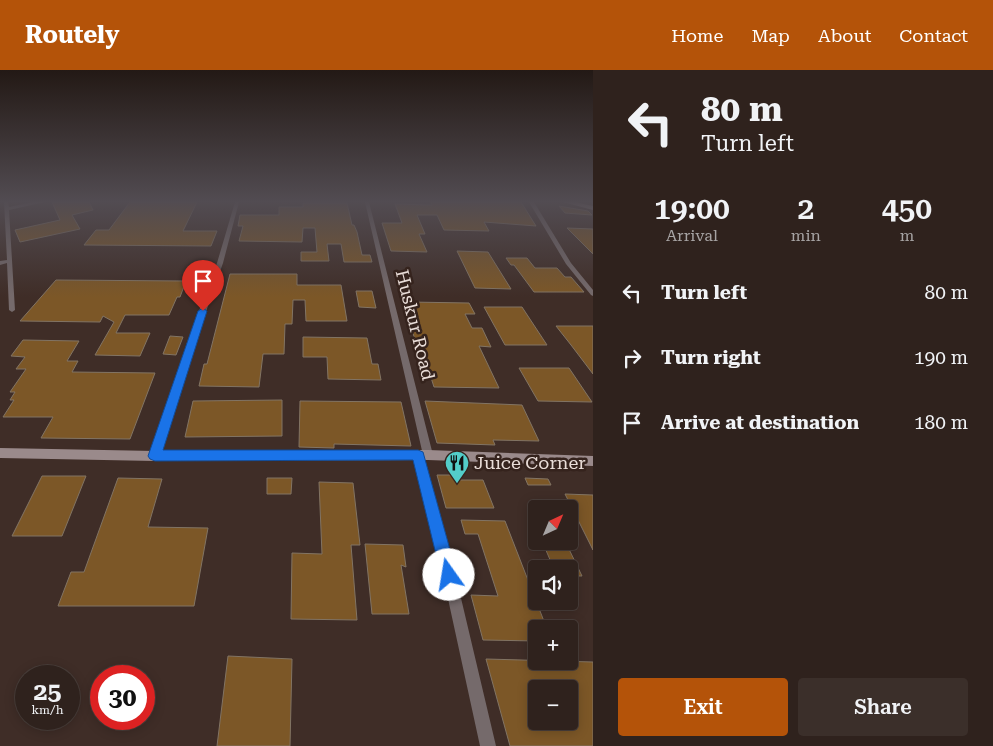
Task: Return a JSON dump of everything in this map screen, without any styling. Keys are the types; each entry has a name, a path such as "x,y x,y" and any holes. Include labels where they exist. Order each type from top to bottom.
{"street":[{"path":"9,234 12,310"},
{"path":"155,456 228,234"},
{"name":"Huskur Road","path":"374,234 488,746"},
{"path":"550,234 569,264 593,294"},
{"path":"0,263 10,261"},
{"path":"0,453 155,456 423,455 593,461"}],"building":[{"path":"16,234 59,234 20,242"},
{"path":"93,234 216,234 211,246 84,245"},
{"path":"241,234 303,234 302,242 239,241"},
{"path":"315,234 357,234 362,255 370,255 372,262 344,262 341,244 327,244 329,261 301,261 301,252 317,252"},
{"path":"385,234 425,234 419,234 427,252 391,251"},
{"path":"573,234 593,234 593,254"},
{"path":"457,251 488,252 511,289 475,288"},
{"path":"506,258 527,258 535,268 557,268 565,277 571,277 584,292 534,292 514,265 511,265"},
{"path":"230,274 297,274 297,285 341,285 347,321 306,321 305,300 293,300 292,324 285,324 284,354 263,354 259,387 199,386 204,364 207,364"},
{"path":"56,280 186,281 180,297 177,297 169,315 125,315 116,333 150,333 140,356 95,355 114,322 103,316 100,322 20,321"},
{"path":"356,291 372,291 376,308 359,307"},
{"path":"409,302 469,303 475,314 465,314 472,328 482,328 491,347 479,346 499,388 434,387 421,346 417,346 411,327 409,317 414,317"},
{"path":"484,307 522,307 547,345 505,345"},
{"path":"556,326 593,326 593,374 571,345"},
{"path":"170,336 183,337 176,355 163,354"},
{"path":"303,337 367,338 372,364 378,364 381,380 328,379 327,357 303,357"},
{"path":"23,340 79,341 67,361 78,361 72,372 155,373 130,439 41,438 53,417 3,417 14,400 10,400 15,392 10,392 26,369 16,369 25,357 11,356"},
{"path":"519,368 569,368 592,402 538,401"},
{"path":"282,400 282,436 185,437 193,401"},
{"path":"300,401 401,402 411,446 334,444 334,448 299,447"},
{"path":"425,401 522,405 539,441 493,440 495,445 437,443"},
{"path":"437,475 457,475 459,480 483,480 494,508 446,508"},
{"path":"42,476 86,476 62,536 12,536"},
{"path":"118,478 162,479 148,527 208,528 194,606 58,606 71,572 84,572"},
{"path":"267,478 292,478 291,494 267,494"},
{"path":"525,478 548,479 551,485 528,485"},
{"path":"319,482 353,483 360,545 351,545 357,620 291,619 292,553 322,554"},
{"path":"565,494 593,495 593,550 578,520 578,500 568,500"},
{"path":"461,520 505,521 528,580 528,610 540,610 544,620 528,620 528,641 483,640 471,595 498,596 478,534 465,534"},
{"path":"365,544 403,545 406,567 401,565 409,614 372,614"},
{"path":"546,550 569,550 574,560 550,560"},
{"path":"578,568 582,576 578,576"},
{"path":"228,656 292,659 290,746 217,746"},
{"path":"486,659 528,660 528,670 578,670 578,662 593,662 593,746 510,746"}],"place":[{"name":"Juice Corner","path":"457,484"}],"route":[{"path":"203,311 155,456 418,455 449,575"}]}
